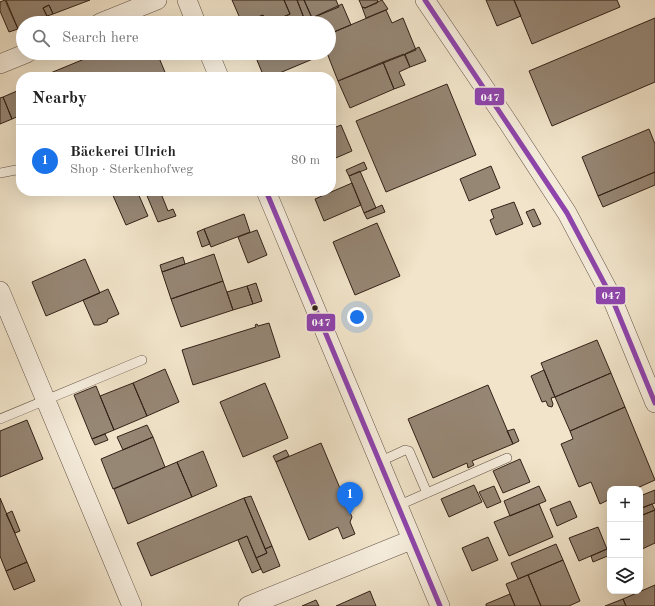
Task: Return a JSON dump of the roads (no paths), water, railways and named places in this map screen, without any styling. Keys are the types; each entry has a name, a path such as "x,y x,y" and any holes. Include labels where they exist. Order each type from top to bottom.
{"street":[{"path":"117,16 157,0"},
{"path":"187,0 193,16"},
{"path":"425,0 510,124 567,213 611,296 655,403"},
{"path":"0,64 16,57"},
{"path":"212,60 216,72"},
{"path":"268,196 411,540 440,606"},
{"path":"0,292 132,606"},
{"path":"248,606 411,540"}],"lane":[{"path":"0,173 16,170"},
{"path":"0,419 142,360"},
{"path":"379,462 406,450 409,451 427,493"},
{"path":"397,506 507,458"}],"place":[{"name":"Bäckerei Ulrich","path":"350,515"}]}
